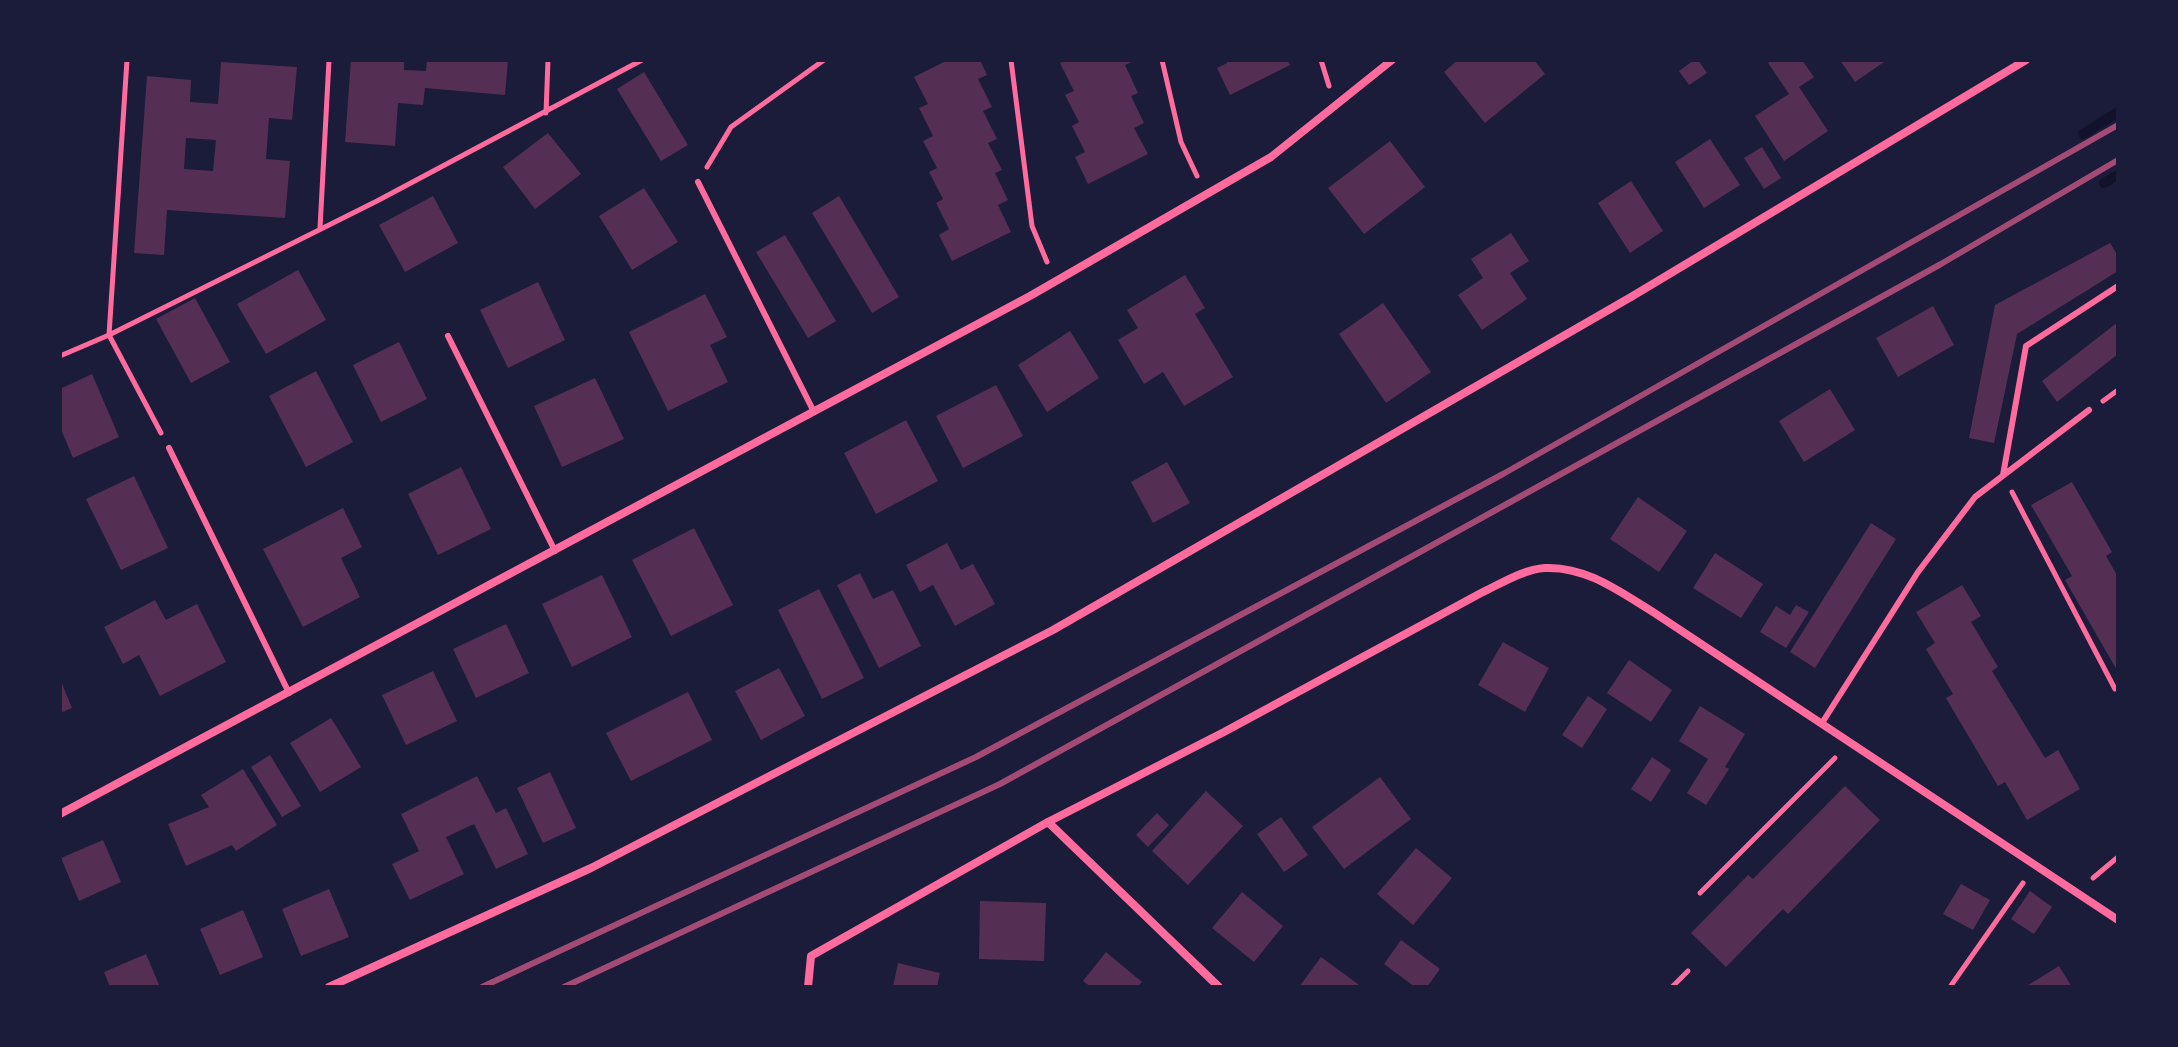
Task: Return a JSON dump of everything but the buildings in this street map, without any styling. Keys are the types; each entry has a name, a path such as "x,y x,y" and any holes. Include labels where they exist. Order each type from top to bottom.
{"street":[{"path":"60,814 1055,282 1271,157 1392,60"},
{"path":"329,987 591,868 1053,630 1631,297 2026,60"},
{"path":"808,987 811,956 1048,822 1513,578 1545,568 1592,575 2118,920"},
{"path":"1048,822 1219,987"}],"lane":[{"path":"698,182 814,412"},
{"path":"2003,475 2026,346 2118,286"},
{"path":"448,336 555,551"},
{"path":"1822,723 1918,572 1975,497 2089,410"},
{"path":"169,448 289,693"}],"path":[{"path":"127,60 109,335 169,448"},
{"path":"320,229 329,60"},
{"path":"546,113 548,60"},
{"path":"60,356 109,335 320,229 642,60"},
{"path":"698,182 731,127 824,60"},
{"path":"1011,60 1032,226 1055,282"},
{"path":"1162,60 1181,142 1206,195"},
{"path":"2003,475 2115,689"},
{"path":"1700,893 1849,743"},
{"path":"2078,892 2118,857"},
{"path":"1950,987 2035,865"},
{"path":"1672,987 1688,971"}],"waterway":[{"path":"2083,134 2118,112"},
{"path":"2104,183 2118,175"}],"railway":[{"path":"482,987 976,757 1503,474 2118,125"},
{"path":"564,987 1000,784 1941,264 2118,160"}]}
